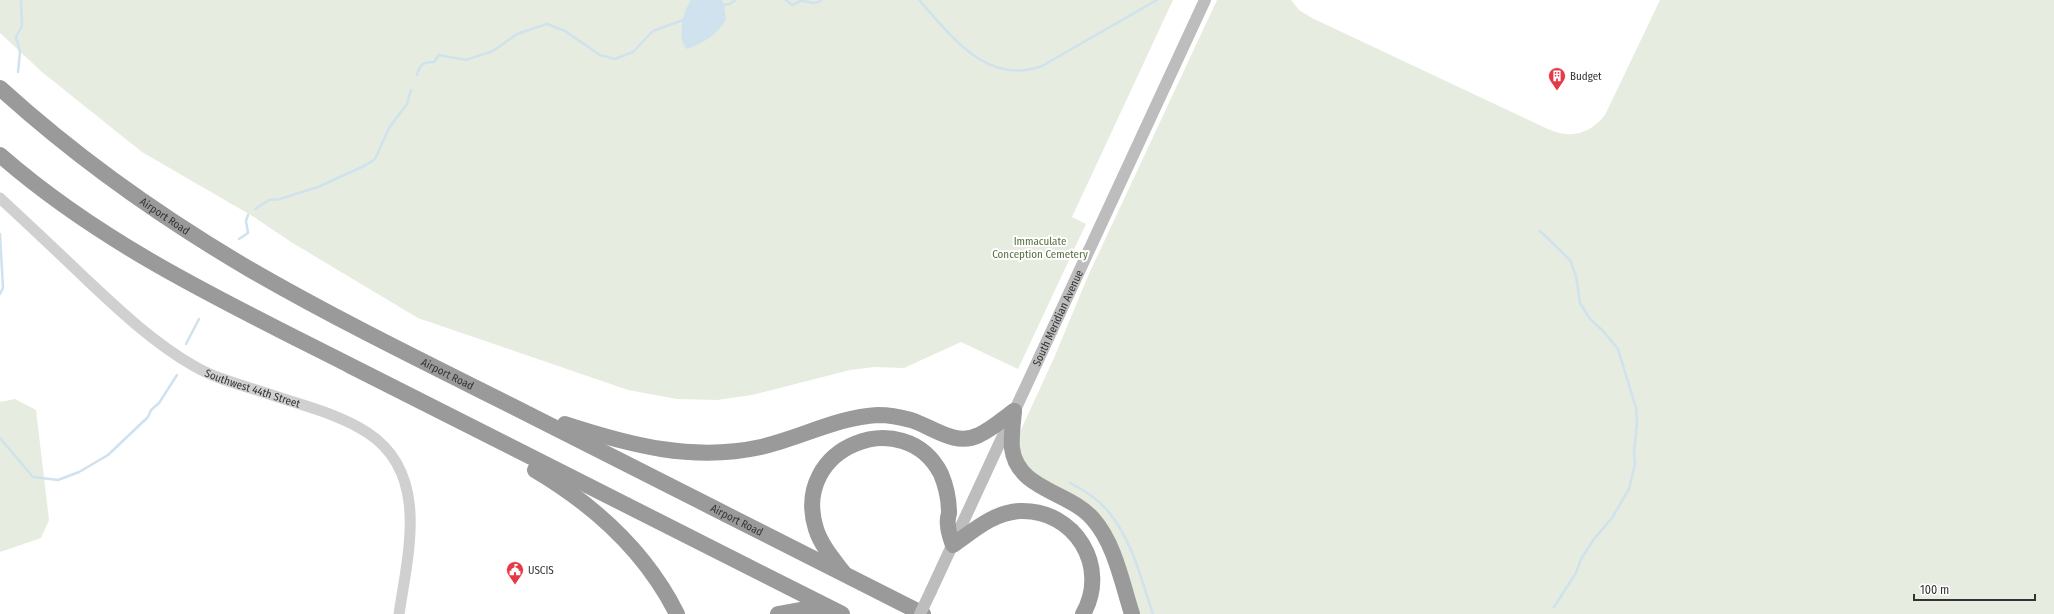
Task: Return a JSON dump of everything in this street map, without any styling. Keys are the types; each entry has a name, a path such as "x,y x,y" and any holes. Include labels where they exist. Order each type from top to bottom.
{"highway":[{"name":"Airport Road","path":"0,88 97,168 206,242 299,297 921,614"},
{"path":"0,155 48,194 89,223 166,270 429,406 842,614"},
{"path":"429,406 549,478 588,506 634,549 656,577 677,614"},
{"path":"514,407 612,440 666,451 690,453 730,452 761,447 850,419 880,415 895,416 912,420 947,436 971,438 988,430 1014,411"},
{"path":"1014,411 1012,447 1020,469 1036,484 1075,503 1093,518 1106,538 1111,550 1132,614"},
{"path":"845,575 822,542 816,529 812,503 817,480 824,468 841,451 862,440 888,439 900,441 912,446 933,462 946,488 949,502 947,524 953,545 982,525 1009,513 1032,512 1057,519 1067,526 1078,537 1088,553 1092,565 1092,592 1083,614"},
{"path":"778,614 800,610 833,614"}],"main road":[{"name":"South Meridian Avenue","path":"921,614 1205,0"}],"street":[{"name":"Southwest 44th Street","path":"0,198 141,330 194,366 216,376 339,418 367,432 378,440 398,466 406,485 411,506 410,545 399,614"}],"green space":[{"name":"Immaculate Conception Cemetery","path":"0,0 1173,0 1072,217 1086,224 1018,369 961,342 904,368 874,367 850,370 752,395 717,400 677,399 628,390 418,318 291,242 254,217 142,152 42,72 0,33"},
{"path":"1217,0 1291,0 1299,10 1312,18 1550,130 1558,133 1573,134 1580,133 1594,126 1605,115 1660,0 2054,0 2054,614 1137,614 1115,547 1036,479 1021,462 1019,434 1054,358 1088,276"},
{"path":"15,399 36,410 49,520 41,538 0,552 0,402"}],"water":[{"path":"691,0 722,0 726,19 719,30 710,38 687,49 684,45 681,32 685,11"}],"waterway":[{"path":"18,72 20,52 16,37 22,26 21,0"},
{"path":"722,5 730,4 735,0"},
{"path":"786,0 792,5 801,1 816,3 821,0"},
{"path":"919,0 944,29 972,54 988,64 1004,69 1022,70 1042,66 1157,0"},
{"path":"417,75 422,64 434,62 439,55 466,60 493,51 517,34 547,24 565,31 600,55 615,59 633,52 653,31 686,19"},
{"path":"255,209 269,200 280,199 318,187 366,165 375,159 389,128 407,104 411,90"},
{"path":"239,239 248,233 246,221 248,215"},
{"path":"1540,231 1570,260 1576,276 1580,303 1590,319 1603,331 1618,349 1636,408 1637,423 1634,452 1635,464 1629,489 1612,518 1594,539 1581,559 1576,573 1554,607"},
{"path":"0,234 3,288 0,294"},
{"path":"186,344 199,319"},
{"path":"0,438 33,477 58,480 79,472 108,455 148,417 151,410 159,403 177,375"},
{"path":"1070,483 1095,498 1116,521 1135,560 1153,614"}],"place":[{"name":"Budget","path":"1557,91"},
{"name":"USCIS","path":"515,585"}]}
